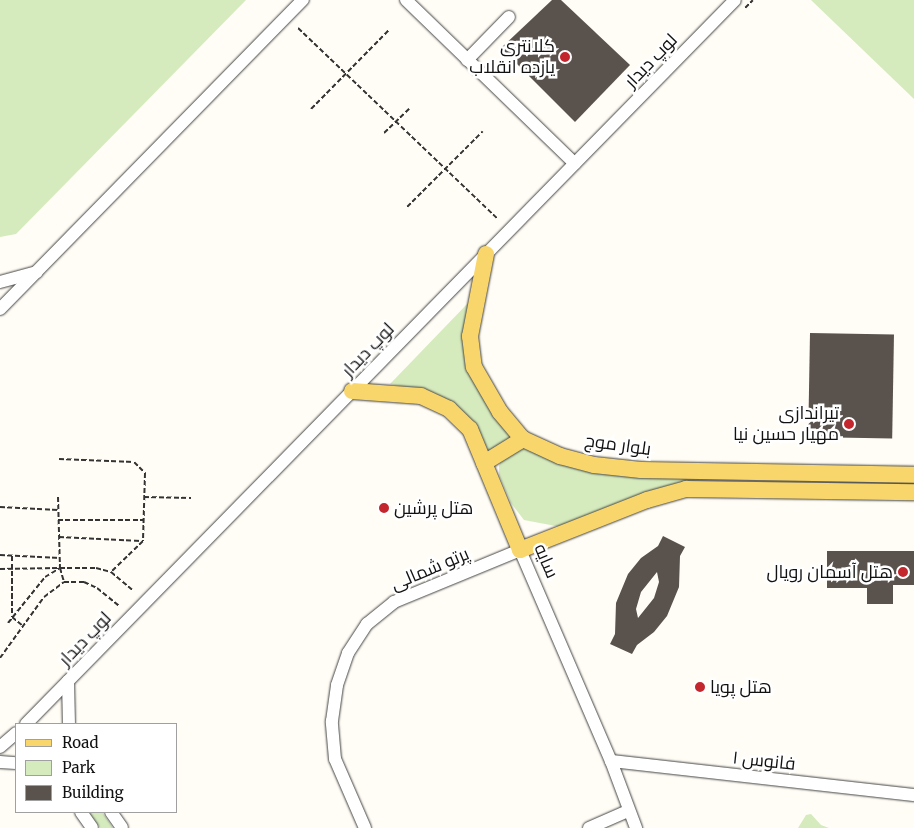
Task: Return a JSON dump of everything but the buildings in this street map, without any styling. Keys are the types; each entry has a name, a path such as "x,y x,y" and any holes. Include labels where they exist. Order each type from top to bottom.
{"main road":[{"name":"بلوار موج","path":"486,254 470,336 474,367 495,405 523,439 560,456 594,465 641,470 914,474"},
{"name":"سایه","path":"352,391 421,396 449,409 470,429 520,550"},
{"path":"484,463 523,439"},
{"path":"794,472 794,490"},
{"path":"520,550 647,500 686,489 914,492"}],"street":[{"path":"0,309 303,0"},
{"path":"406,0 575,164"},
{"name":"لوپ دیدار","path":"27,723 735,0"},
{"path":"467,60 509,17"},
{"path":"0,282 37,272"},
{"name":"سایه","path":"520,550 611,761 628,811 636,828"},
{"name":"پرتو شمالی","path":"365,828 335,759 332,720 337,685 348,653 367,624 394,602 520,550"},
{"path":"68,681 69,723"},
{"path":"0,746 15,735"},
{"name":"فانوس ۱","path":"611,761 914,795"},
{"path":"0,762 15,763"},
{"path":"589,828 628,811"},
{"path":"82,813 92,828"},
{"path":"112,813 122,828"}],"path":[{"path":"298,28 498,219"},
{"path":"311,109 390,29"},
{"path":"384,133 409,109"},
{"path":"407,207 483,131"},
{"path":"59,459 134,462 146,473 143,541 111,572"},
{"path":"144,497 191,498"},
{"path":"58,498 60,568 64,582"},
{"path":"0,507 58,510"},
{"path":"58,520 144,520"},
{"path":"59,537 143,541"},
{"path":"0,555 60,558"},
{"path":"12,556 12,617"},
{"path":"8,623 45,577 60,568"},
{"path":"0,569 96,568 111,572 134,591"},
{"path":"0,658 44,597 64,582 91,585 119,606"},
{"path":"12,617 22,625"}],"green space":[{"path":"0,0 246,0 16,234 0,237"},
{"path":"811,0 914,0 914,99"},
{"path":"470,301 466,345 517,437 491,455 475,427 409,388 390,384"},
{"path":"520,448 538,452 754,477 693,481 669,486 561,527 524,520 511,503 499,475 499,466 502,457"},
{"path":"90,813 103,813 113,828 100,828"},
{"path":"811,814 821,825 829,828 798,828 806,815"}],"place":[{"name":"کلانتری یازده انقلاب","path":"565,57"},
{"name":"تیراندازی مهیار حسین نیا","path":"849,424"},
{"name":"هتل پرشین","path":"384,508"},
{"name":"هتل آسمان رویال","path":"903,572"},
{"name":"هتل پویا","path":"700,687"}]}
